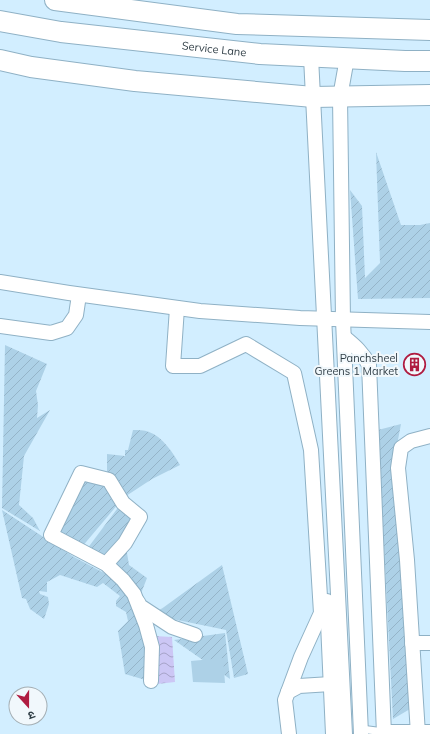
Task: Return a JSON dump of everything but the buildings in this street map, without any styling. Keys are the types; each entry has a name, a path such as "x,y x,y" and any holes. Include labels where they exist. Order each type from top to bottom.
{"street":[{"path":"55,0 237,24 430,30"},
{"name":"Service Lane","path":"0,21 61,32 260,54 430,61"},
{"path":"311,57 333,734"},
{"path":"346,58 340,97 343,320 361,732"},
{"path":"0,60 31,67 135,81 313,97 430,95"},
{"path":"0,282 200,311 320,319 430,322"},
{"path":"0,326 51,333 67,328 76,315 78,294"},
{"path":"177,308 173,366 200,366 246,344 294,373 311,450 321,613 301,657 288,692 286,700 290,734"},
{"path":"320,319 345,734"},
{"path":"344,337 357,347 369,365 384,733 422,733 412,643 407,560 398,468 401,448 411,440 430,436"},
{"path":"106,564 126,543 140,518 123,503 109,480 81,473 51,535 106,564 123,580 134,594 140,606 172,627 196,635"},
{"path":"134,594 146,625 152,647 151,681"},
{"path":"412,643 430,642"},
{"path":"288,692 299,686 331,684"}],"lane":[{"path":"361,732 384,733"}],"shaded area":[{"path":"376,152 401,225 420,225 430,223 430,298 358,299 350,190 362,206 365,278 380,263"},
{"path":"5,345 47,364 36,391 38,405 37,418 50,410 24,456 19,505 33,518 40,531 2,508"},
{"path":"401,424 394,461 410,709 393,719 378,430"},
{"path":"133,430 147,431 154,434 163,441 180,465 152,479 123,498 107,473 107,454 125,456 125,450 128,450"},
{"path":"83,474 109,484 119,503 81,548 53,535"},
{"path":"120,505 137,518 102,559 87,549"},
{"path":"2,510 74,557 121,582 143,628 149,681 125,674 118,631 128,621 126,612 116,606 116,601 120,596 103,583 97,587 60,575 47,582 47,592 39,591 40,594 48,597 49,604 44,619 30,609 26,599 22,598"},
{"path":"126,547 129,565 147,578 140,596 110,563"},
{"path":"222,565 248,674 234,678 226,630 153,615"},
{"path":"225,633 230,679 174,640"},
{"path":"223,658 225,683 193,682 191,661"}],"water":[{"path":"154,636 172,637 175,682 157,684"}],"place":[{"name":"Panchsheel Greens 1 Market","path":"414,364"}]}
